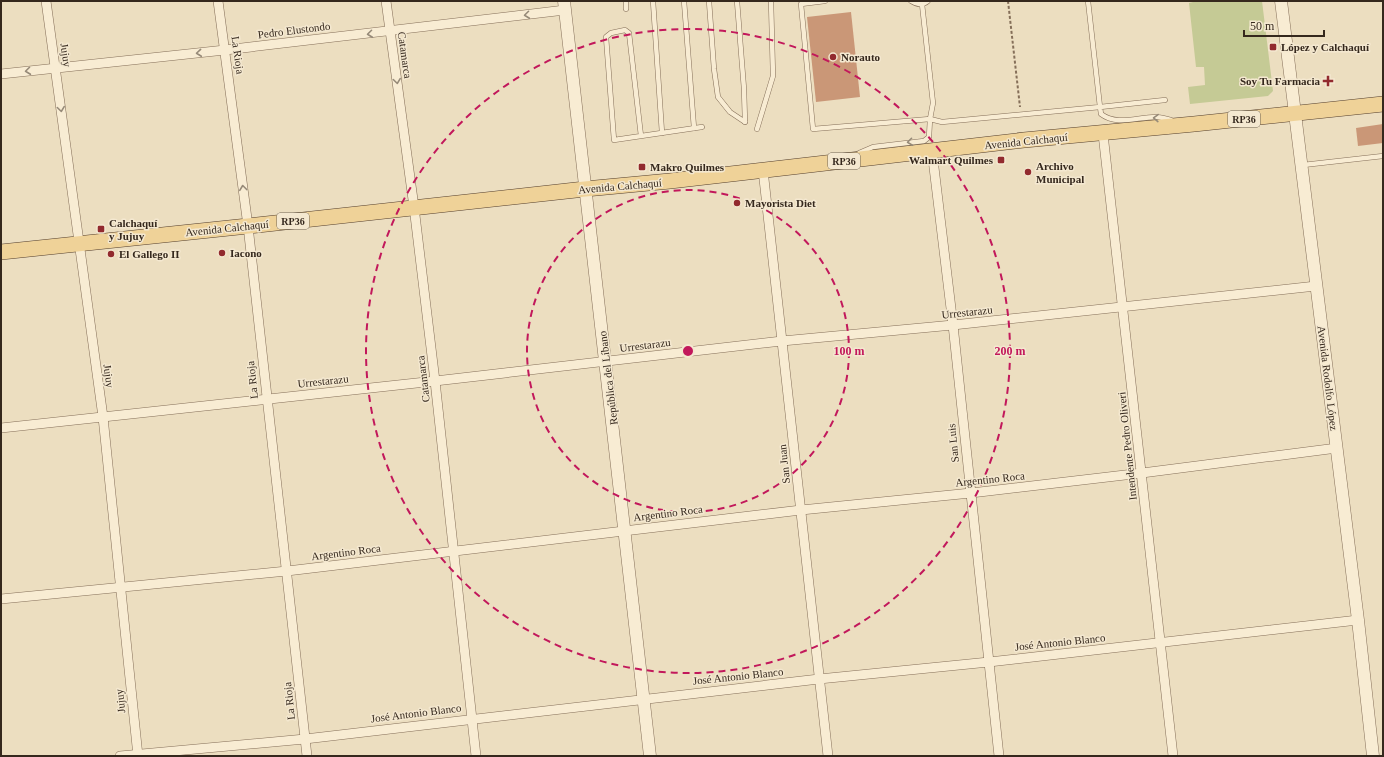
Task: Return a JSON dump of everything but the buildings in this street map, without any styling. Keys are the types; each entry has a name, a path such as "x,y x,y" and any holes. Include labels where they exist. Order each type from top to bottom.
{"main road":[{"name":"Avenida Calchaquí","path":"1,252 670,181 1024,140 1103,134 1383,104"}],"street":[{"name":"Jujuy","path":"46,1 103,417 138,755"},
{"name":"La Rioja","path":"218,1 248,226 307,756"},
{"name":"Catamarca","path":"386,1 414,207 435,381 476,756"},
{"name":"Avenida Rodolfo López","path":"1281,1 1358,620 1373,756"},
{"name":"Pedro Elustondo","path":"1,74 390,31 565,6"},
{"name":"República del Líbano","path":"565,6 650,756"},
{"name":"Intendente Pedro Oliveri","path":"1103,134 1173,756"},
{"name":"San Luis","path":"932,151 953,325 999,756"},
{"name":"San Juan","path":"762,170 828,756"},
{"name":"Urrestarazu","path":"1,428 606,362 782,341 953,325 1316,286"},
{"name":"Argentino Roca","path":"1,600 287,571 625,530 1142,473 1337,448"},
{"name":"José Antonio Blanco","path":"120,756 305,739 819,679 990,662 1358,620"}],"lane":[{"path":"626,1 626,9"},
{"path":"653,1 662,133"},
{"path":"684,1 694,128"},
{"path":"709,1 714,69 718,97 730,112 745,122 737,1"},
{"path":"757,129 773,76 771,1"},
{"path":"825,1 801,4 813,129 930,119 942,122 1165,100"},
{"path":"911,1 917,4 922,4 928,1"},
{"path":"1088,1 1101,114 1106,118 1115,121 1156,117 1194,124"},
{"path":"843,161 873,147 924,141 930,137 930,119 933,103 922,4"},
{"path":"641,136 629,33 625,30 606,37 614,140 702,127"},
{"path":"1301,165 1383,156"}],"path":[{"path":"1008,1 1021,114"}],"green space":[{"path":"1197,1 1262,1 1273,91 1268,96 1190,104 1188,87 1205,85 1204,67 1196,67 1189,3"}],"place":[{"name":"López y Calchaquí","path":"1273,47"},
{"name":"Norauto","path":"833,57"},
{"name":"Soy Tu Farmacia","path":"1328,81"},
{"name":"Walmart Quilmes","path":"1001,160"},
{"name":"Makro Quilmes","path":"642,167"},
{"name":"Archivo Municipal","path":"1028,172"},
{"name":"Mayorista Diet","path":"737,203"},
{"name":"Calchaquí y Jujuy","path":"101,229"},
{"name":"Iacono","path":"222,253"},
{"name":"El Gallego II","path":"111,254"}]}
